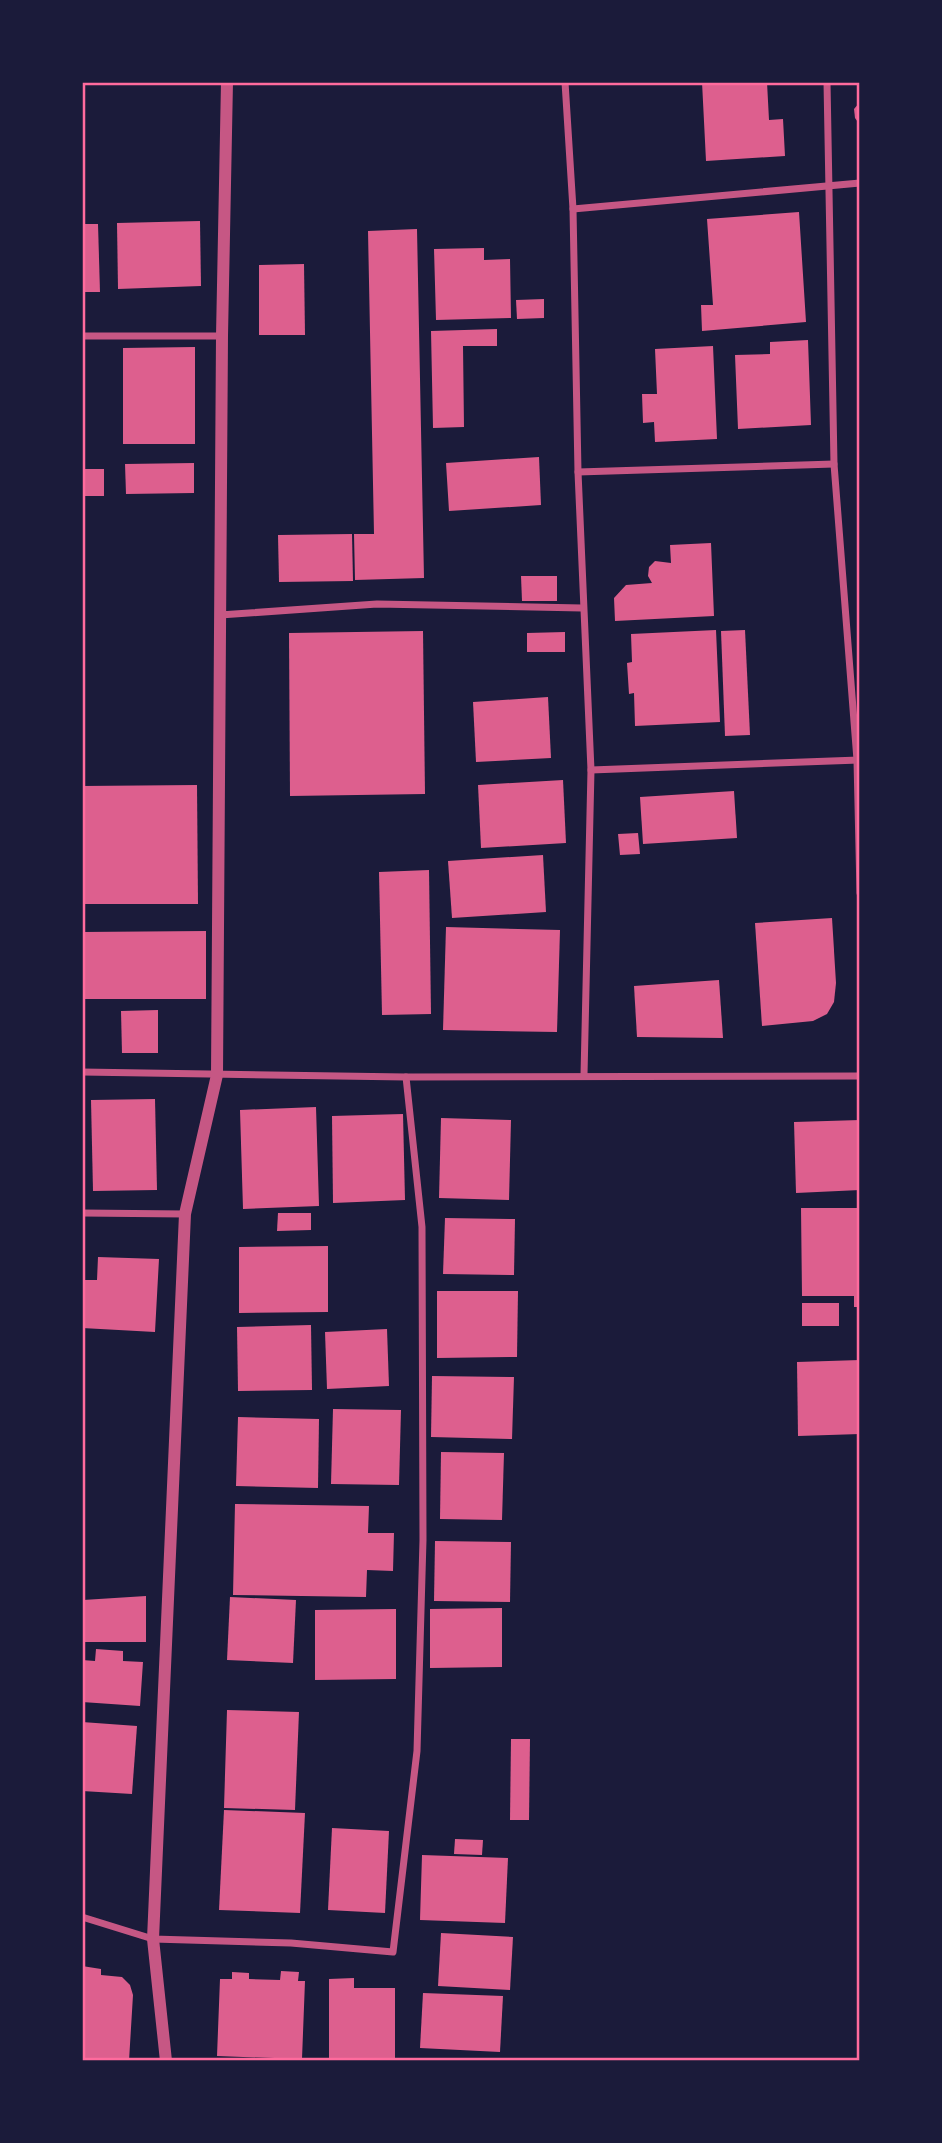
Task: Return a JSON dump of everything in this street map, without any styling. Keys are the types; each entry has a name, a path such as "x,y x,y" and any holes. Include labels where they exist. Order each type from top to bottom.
{"street":[{"path":"166,2061 153,1939 185,1214 217,1075 222,336 227,82"},
{"path":"565,82 573,209 582,608 591,770 584,1075"},
{"path":"827,82 834,464 859,760 860,893"},
{"path":"573,209 860,183"},
{"path":"82,336 222,336"},
{"path":"578,472 834,464"},
{"path":"220,615 377,604 582,608"},
{"path":"591,770 859,760"},
{"path":"82,1072 406,1077 860,1076"},
{"path":"82,1917 153,1939 291,1943 393,1952 417,1751 423,1540 422,1227 406,1077"},
{"path":"82,1213 185,1214"}],"building":[{"path":"702,82 767,82 769,120 783,119 785,156 706,161"},
{"path":"860,102 860,125 855,118 854,109"},
{"path":"799,212 806,322 702,331 701,305 713,305 707,219"},
{"path":"200,221 201,286 118,289 117,223"},
{"path":"82,224 98,224 100,292 82,292"},
{"path":"417,229 424,578 355,580 354,534 374,534 368,231"},
{"path":"484,248 484,260 510,259 511,318 436,320 434,249"},
{"path":"304,264 305,335 259,335 259,265"},
{"path":"544,299 544,318 517,319 516,300"},
{"path":"497,329 497,346 463,346 464,427 433,428 431,331"},
{"path":"808,340 811,425 738,429 735,355 770,354 770,342"},
{"path":"713,346 717,439 655,442 654,422 643,423 642,394 657,394 655,349"},
{"path":"195,347 195,444 123,444 123,348"},
{"path":"539,457 541,505 449,511 446,463"},
{"path":"194,463 194,493 126,494 125,464"},
{"path":"82,469 104,469 104,496 82,496"},
{"path":"352,534 353,581 279,582 278,535"},
{"path":"711,543 714,616 615,621 614,598 626,585 652,583 648,576 649,567 655,561 671,563 670,545"},
{"path":"521,576 557,576 557,601 522,601"},
{"path":"716,630 720,722 635,726 634,693 629,694 627,663 632,662 631,634"},
{"path":"745,630 750,735 725,736 721,631"},
{"path":"423,631 425,794 290,796 289,633"},
{"path":"565,632 565,652 527,652 527,633"},
{"path":"548,697 551,758 476,762 473,702"},
{"path":"563,780 566,843 481,848 478,785"},
{"path":"197,785 198,904 82,904 82,786"},
{"path":"734,791 737,838 643,844 640,797"},
{"path":"638,833 640,854 620,855 618,834"},
{"path":"543,855 546,912 452,918 448,861"},
{"path":"429,870 431,1014 382,1015 379,872"},
{"path":"832,918 836,983 834,1002 827,1014 813,1021 762,1026 755,923"},
{"path":"446,927 560,930 557,1032 443,1030"},
{"path":"206,931 206,999 82,999 82,932"},
{"path":"719,980 723,1038 637,1037 634,986"},
{"path":"158,1010 158,1053 122,1053 121,1011"},
{"path":"155,1099 157,1190 93,1191 91,1100"},
{"path":"316,1107 319,1206 243,1209 240,1110"},
{"path":"403,1114 405,1200 333,1203 332,1116"},
{"path":"441,1118 511,1120 509,1200 439,1198"},
{"path":"860,1120 860,1190 796,1193 794,1122"},
{"path":"801,1208 860,1208 860,1307 854,1307 854,1296 802,1296"},
{"path":"278,1213 311,1213 311,1230 277,1231"},
{"path":"445,1218 515,1219 514,1275 443,1274"},
{"path":"328,1246 328,1312 239,1313 239,1247"},
{"path":"98,1257 159,1259 155,1332 82,1328 82,1280 97,1280"},
{"path":"437,1291 518,1291 517,1357 437,1358"},
{"path":"802,1303 839,1303 839,1326 802,1326"},
{"path":"311,1325 312,1390 238,1391 237,1327"},
{"path":"387,1329 389,1386 327,1389 325,1332"},
{"path":"860,1360 860,1434 798,1436 797,1362"},
{"path":"432,1376 514,1377 512,1439 431,1437"},
{"path":"333,1409 401,1410 399,1485 331,1484"},
{"path":"238,1417 319,1419 318,1488 236,1486"},
{"path":"441,1452 504,1453 502,1520 440,1519"},
{"path":"235,1504 369,1506 368,1533 394,1533 393,1571 367,1570 366,1597 233,1595"},
{"path":"435,1541 511,1542 510,1602 434,1601"},
{"path":"146,1596 146,1642 83,1642 83,1600"},
{"path":"230,1597 296,1600 293,1663 227,1660"},
{"path":"502,1608 502,1667 430,1668 430,1609"},
{"path":"396,1609 396,1679 315,1680 315,1610"},
{"path":"96,1649 123,1651 123,1661 143,1662 140,1706 82,1702 82,1660 95,1661"},
{"path":"227,1710 299,1712 295,1810 224,1808"},
{"path":"82,1722 137,1726 132,1794 82,1791"},
{"path":"511,1739 530,1739 529,1820 510,1820"},
{"path":"224,1810 305,1813 300,1913 219,1910"},
{"path":"332,1828 389,1831 385,1913 328,1910"},
{"path":"455,1839 483,1840 482,1855 454,1854"},
{"path":"422,1855 508,1858 505,1923 420,1920"},
{"path":"441,1933 513,1937 510,1990 438,1986"},
{"path":"82,1966 101,1969 101,1975 122,1977 130,1985 133,1995 129,2061 82,2061"},
{"path":"281,1971 299,1972 298,1981 305,1981 302,2059 217,2056 220,1979 232,1979 232,1972 249,1973 249,1979 280,1980"},
{"path":"354,1978 354,1988 395,1988 395,2061 329,2061 329,1979"},
{"path":"423,1993 503,1996 500,2052 420,2048"}]}
